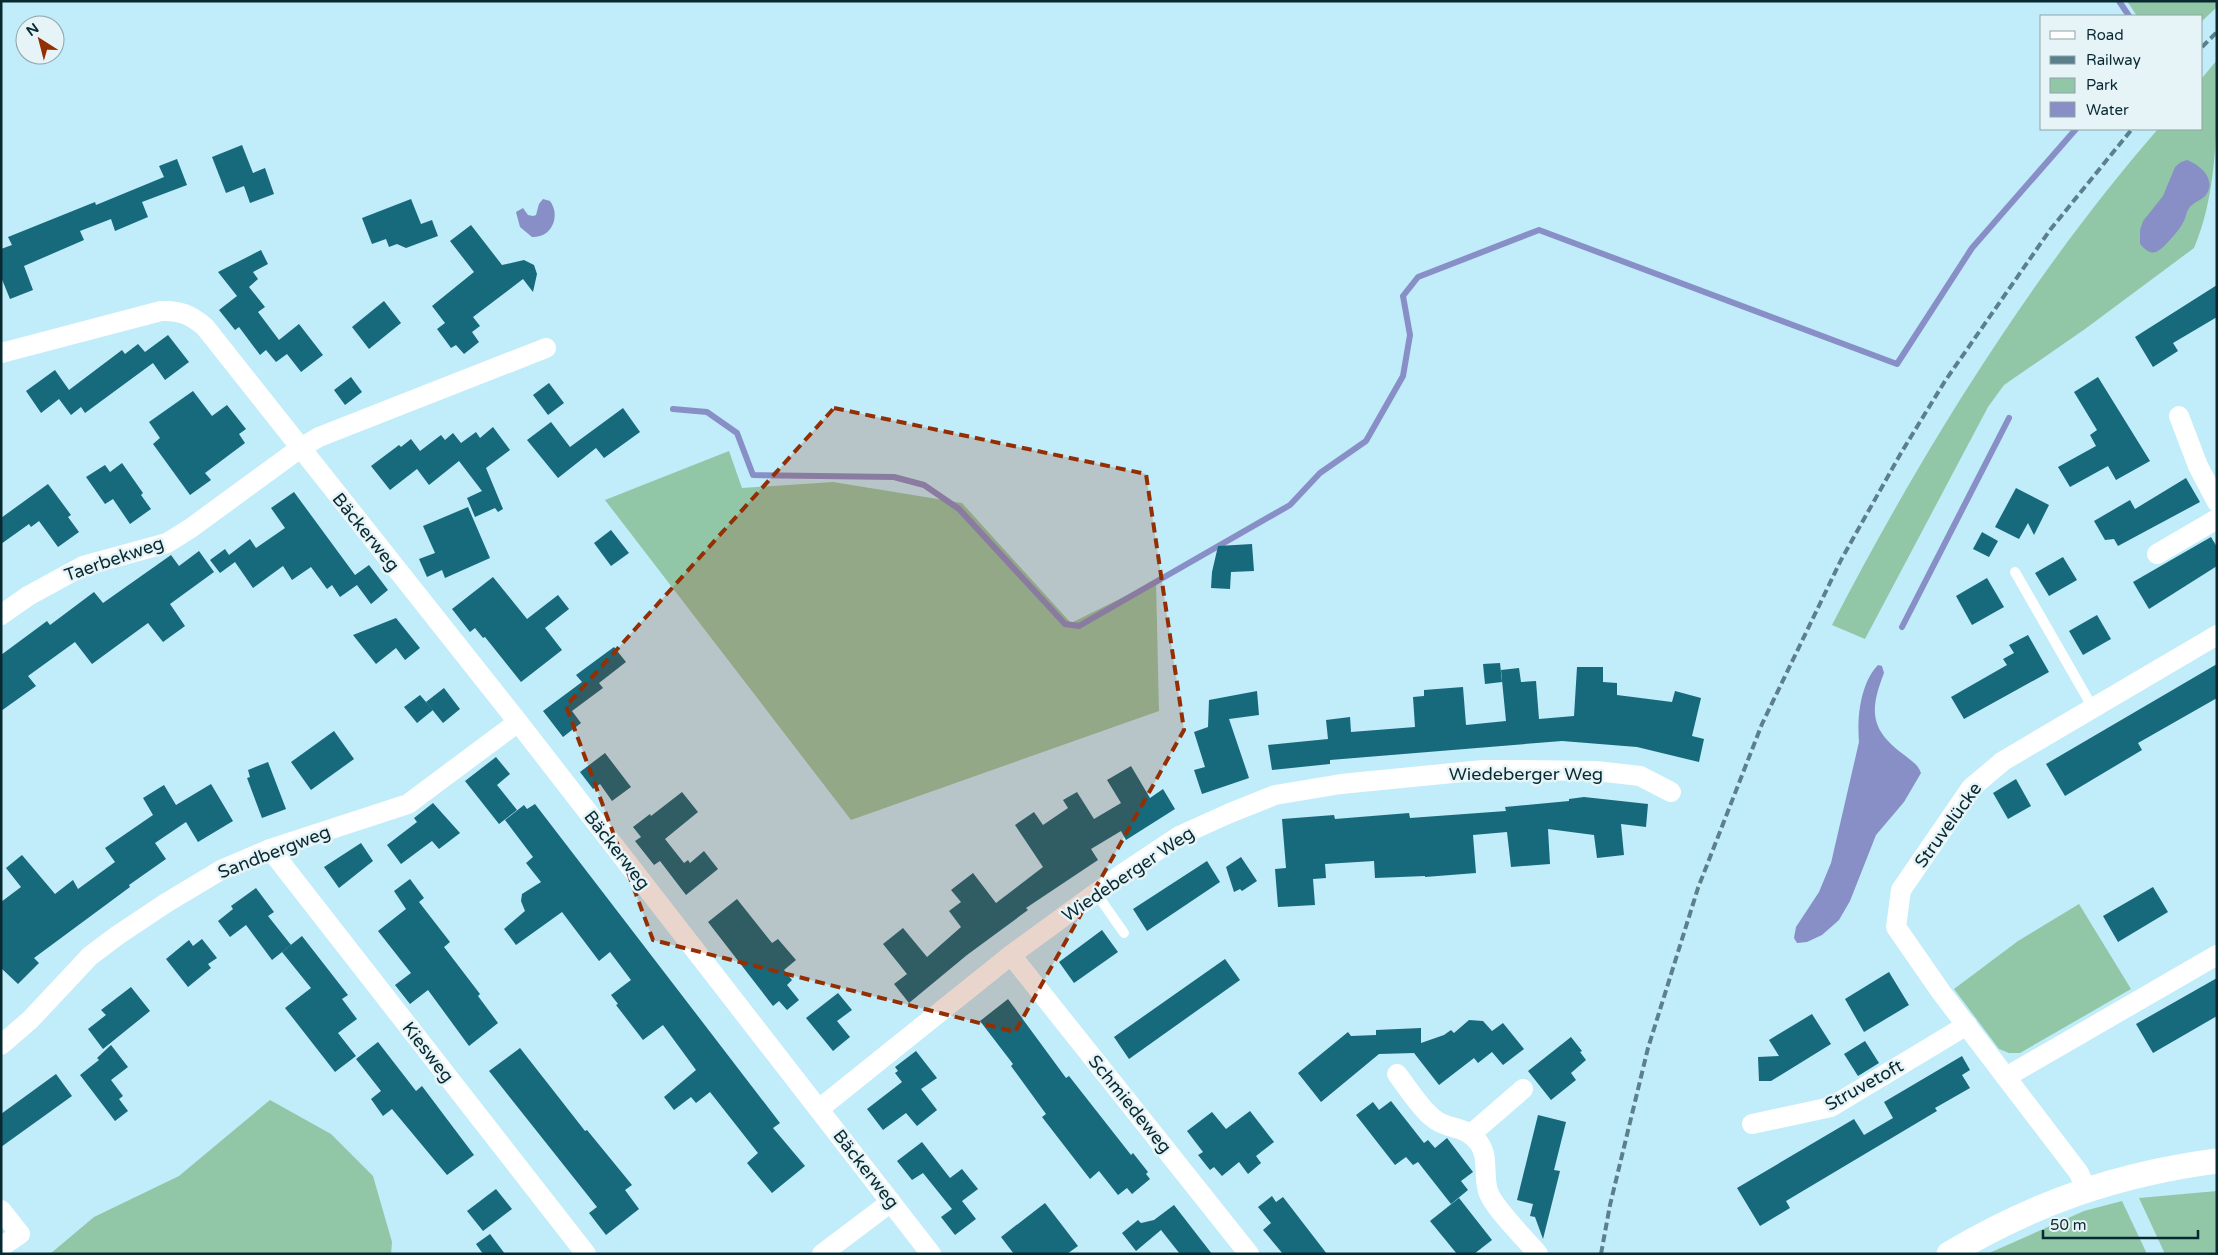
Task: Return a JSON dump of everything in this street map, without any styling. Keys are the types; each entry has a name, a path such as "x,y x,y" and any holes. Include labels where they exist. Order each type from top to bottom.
{"street":[{"name":"Bäckerweg","path":"1,353 161,311 174,310 192,316 205,327 299,449 518,722 931,1254"},
{"path":"299,449 319,438 546,348"},
{"path":"2179,416 2198,466 2217,502"},
{"name":"Taerbekweg","path":"1,615 28,596 83,566 167,543 191,528 299,449"},
{"path":"2157,554 2217,519"},
{"name":"Struvelücke","path":"2086,1189 2079,1174 1940,992 1896,927 1901,890 1971,788 2002,761 2217,635"},
{"name":"Sandbergweg","path":"1,1045 30,1020 90,956 166,902 221,870 270,849 408,804 518,722"},
{"name":"Wiedeberger Weg","path":"819,1109 1011,955 1096,892 1179,836 1275,795 1332,785 1483,770 1568,770 1640,776 1671,792"},
{"name":"Kiesweg","path":"270,849 586,1254"},
{"name":"Schmiedeweg","path":"1011,955 1249,1254"},
{"path":"2006,1077 2217,955"},
{"name":"Struvetoft","path":"1752,1124 1831,1107 1967,1025"},
{"path":"1397,1074 1433,1119 1448,1126 1464,1129 1471,1134 1485,1153 1486,1180 1494,1202 1538,1254"},
{"path":"1471,1134 1523,1089"},
{"path":"1949,1254 2026,1213 2086,1189 2188,1165 2217,1161"},
{"path":"822,1254 891,1202"},
{"path":"1,1210 20,1234 1,1247"}],"lane":[{"path":"2015,572 2093,708"},
{"path":"1096,892 1124,933"}],"highlighted area":[{"path":"834,408 1146,474 1184,730 1015,1032 653,940 566,706"}],"green space":[{"path":"2127,1 2217,1 2217,7 2203,20 2203,15 2136,15"},
{"path":"2217,60 2217,108 2212,181 2208,204 2194,248 2085,329 2004,385 1988,407 1865,639 1832,625 1866,560 1941,431 1981,367 2066,244 2111,185 2157,130 2203,130 2203,77"},
{"path":"729,451 742,488 833,482 962,503 1071,623 1156,581 1159,711 851,820 605,500"},
{"path":"2079,904 2131,989 2020,1053 2009,1053 1999,1049 1954,989 2018,941"},
{"path":"270,1100 331,1134 373,1176 392,1242 391,1254 50,1254 94,1217 179,1176"},
{"path":"2217,1191 2217,1254 2165,1254 2139,1198"},
{"path":"2122,1201 2147,1254 1987,1254 2084,1211"}],"water":[{"path":"2187,160 2197,165 2206,173 2210,183 2209,189 2204,197 2190,207 2181,227 2164,246 2155,252 2148,251 2140,244 2140,230 2143,221 2163,196 2175,167"},
{"path":"543,199 550,201 553,207 555,213 553,225 545,234 532,237 520,227 516,212 523,208 528,215 536,215 539,204"},
{"path":"1878,665 1882,666 1884,673 1876,697 1875,718 1878,727 1892,745 1916,765 1921,773 1904,802 1876,835 1850,901 1839,920 1822,935 1807,942 1797,943 1794,938 1796,927 1819,892 1831,863 1859,742 1861,702 1867,682"}],"building":[{"path":"242,145 253,173 265,168 274,194 250,203 244,186 226,193 212,157"},
{"path":"177,159 187,185 142,202 148,217 115,231 111,219 80,231 84,240 24,266 33,290 10,299 1,277 1,249 12,245 8,237 95,202 96,205 164,177 159,166"},
{"path":"411,199 421,224 432,220 438,236 406,248 397,244 389,247 386,239 372,244 362,218"},
{"path":"471,225 502,265 524,260 534,265 537,274 533,292 523,279 473,317 480,326 472,332 479,342 464,354 456,345 451,348 437,329 445,323 432,306 474,272 450,241"},
{"path":"261,250 268,264 253,272 258,279 249,287 265,307 258,312 279,340 299,324 323,355 301,372 287,354 276,362 266,350 260,355 239,327 235,330 219,310 237,296 218,272"},
{"path":"2217,285 2217,317 2173,343 2178,351 2153,367 2135,337"},
{"path":"384,301 401,323 369,349 352,327"},
{"path":"168,335 189,362 165,380 153,363 85,413 81,407 71,415 59,399 41,413 26,391 55,370 69,390 122,350 125,354 138,344 145,352"},
{"path":"351,377 362,392 345,405 334,390"},
{"path":"2098,377 2150,461 2116,480 2108,466 2070,487 2058,467 2096,446 2090,435 2097,430 2074,392"},
{"path":"549,383 564,403 548,415 533,395"},
{"path":"193,391 212,416 227,405 246,429 239,434 245,443 205,473 211,480 190,495 153,444 160,438 149,422"},
{"path":"623,408 640,432 604,458 596,448 558,478 527,440 551,422 570,447"},
{"path":"493,427 510,450 486,468 503,509 498,512 495,508 475,517 467,498 482,491 459,461 429,485 417,469 390,490 371,466 399,445 401,447 411,439 420,451 441,435 445,440 453,433 461,443 476,432 480,438"},
{"path":"122,463 143,493 141,495 151,509 130,524 113,499 105,504 86,477 105,465 110,472"},
{"path":"2186,478 2200,502 2118,546 2114,539 2105,540 2094,521 2130,500 2135,509"},
{"path":"48,484 71,515 68,517 79,532 58,547 39,521 31,527 29,524 1,544 1,518"},
{"path":"2016,488 2049,505 2034,535 2028,523 2019,539 1995,527"},
{"path":"294,492 355,575 369,565 388,590 371,604 357,585 340,597 332,585 327,589 311,567 292,580 283,566 253,588 235,562 220,573 210,560 225,549 229,555 250,539 256,548 285,528 271,508"},
{"path":"468,507 490,558 445,578 442,570 427,577 419,559 435,553 423,526"},
{"path":"611,530 629,553 611,566 594,543"},
{"path":"1982,532 1998,541 1989,557 1973,549"},
{"path":"2211,537 2217,547 2217,566 2149,609 2133,582"},
{"path":"1252,544 1254,571 1231,572 1230,589 1211,588 1212,572 1218,546"},
{"path":"199,551 214,572 170,604 185,626 163,642 148,623 92,664 75,642 28,676 36,686 1,711 1,655 47,621 50,625 94,592 103,603 171,555 179,566"},
{"path":"2063,557 2077,580 2049,596 2035,573"},
{"path":"493,577 527,619 558,595 569,609 545,628 562,650 521,682 485,637 483,638 475,628 470,632 452,609"},
{"path":"1987,578 2004,607 1972,625 1956,596"},
{"path":"2097,615 2111,639 2083,655 2069,631"},
{"path":"396,618 420,648 405,660 396,648 376,664 353,635"},
{"path":"2028,635 2049,672 1964,719 1951,697 2007,665 2003,659 2014,653 2009,645"},
{"path":"614,647 626,662 599,683 603,688 572,711 581,723 563,737 543,711 582,682 576,675"},
{"path":"1500,663 1502,682 1485,684 1483,664"},
{"path":"2217,664 2217,698 2138,743 2142,750 2065,796 2046,764"},
{"path":"1577,667 1603,667 1603,682 1617,683 1617,695 1672,702 1675,691 1701,698 1692,736 1704,739 1699,762 1637,747 1562,741 1330,760 1330,764 1272,770 1268,745 1328,739 1326,720 1350,717 1351,732 1415,727 1413,697 1424,696 1424,690 1463,687 1466,725 1506,721 1501,670 1519,668 1521,682 1536,681 1539,719 1574,716"},
{"path":"444,688 460,709 443,723 426,702"},
{"path":"1257,691 1259,715 1229,719 1249,778 1202,794 1194,770 1205,767 1194,732 1208,727 1209,700"},
{"path":"420,695 433,710 417,723 404,707"},
{"path":"334,731 354,759 311,790 291,762"},
{"path":"605,753 631,787 612,801 600,784 593,789 580,772"},
{"path":"496,757 510,774 497,785 517,810 499,824 465,781"},
{"path":"268,762 286,809 262,818 247,778 250,777 248,770"},
{"path":"1131,766 1150,798 1163,789 1175,809 1126,840 1121,831 1091,849 1098,860 1026,908 1028,910 967,955 909,1003 894,984 907,974 883,944 903,928 927,957 961,927 949,911 961,902 951,890 973,873 996,903 1043,867 1015,825 1034,812 1043,825 1068,808 1063,800 1077,792 1094,819 1121,803 1107,780"},
{"path":"2016,779 2031,806 2008,819 1993,793"},
{"path":"211,784 233,821 198,842 186,822 155,843 166,859 34,958 39,963 18,984 1,968 1,902 21,887 6,868 22,855 55,894 73,880 78,889 115,862 105,848 153,815 143,798 164,785 176,805"},
{"path":"682,792 698,812 665,839 684,863 688,860 690,863 704,851 718,869 686,895 660,861 654,865 635,841 641,837 633,827 650,814 651,816"},
{"path":"1584,797 1648,804 1646,827 1621,824 1624,855 1597,858 1594,835 1548,829 1550,864 1511,867 1507,832 1473,835 1476,873 1375,878 1374,861 1325,864 1326,878 1313,879 1315,905 1278,907 1275,869 1286,868 1282,819 1334,815 1335,819 1409,813 1410,818 1506,811 1505,807 1569,801 1569,799"},
{"path":"433,803 460,833 439,849 432,841 401,864 387,845 417,822 414,818"},
{"path":"535,804 780,1123 773,1128 805,1166 772,1193 747,1163 758,1153 710,1092 696,1103 691,1097 674,1110 664,1097 696,1070 663,1025 643,1040 616,1005 618,1004 611,995 631,980 610,952 599,961 562,912 516,945 504,929 525,911 521,901 522,894 541,882 526,863 533,857 505,820 524,805 527,809"},
{"path":"361,843 373,861 339,888 324,867"},
{"path":"1241,857 1257,881 1242,891 1240,889 1234,892 1226,867"},
{"path":"1207,861 1220,882 1147,931 1133,909"},
{"path":"410,879 424,898 419,902 450,942 444,947 480,994 478,996 498,1023 469,1046 428,990 410,1004 395,985 411,973 378,931 406,909 394,891"},
{"path":"2153,887 2168,912 2118,942 2103,916"},
{"path":"256,888 274,912 268,916 291,945 272,960 246,925 230,937 218,921 233,909 231,906"},
{"path":"737,899 772,943 778,939 796,960 784,970 792,980 787,985 799,1000 787,1010 779,1001 773,1006 708,922"},
{"path":"1102,930 1118,952 1074,983 1059,962"},
{"path":"302,936 348,995 342,999 357,1019 338,1033 356,1056 335,1072 285,1008 311,988 282,952"},
{"path":"202,939 217,958 208,964 211,968 188,987 166,959 189,940 193,946"},
{"path":"1225,959 1240,980 1129,1059 1114,1037"},
{"path":"1889,972 1909,1005 1864,1032 1845,999"},
{"path":"2217,978 2217,1016 2153,1053 2136,1024"},
{"path":"131,987 150,1011 103,1049 88,1029 106,1015 101,1010"},
{"path":"838,993 852,1010 837,1021 850,1037 833,1051 806,1018"},
{"path":"1008,999 1066,1078 1069,1076 1131,1155 1133,1153 1148,1172 1146,1174 1150,1179 1132,1194 1127,1188 1118,1195 1099,1171 1090,1179 1042,1117 1046,1114 1011,1066 1013,1064 980,1021"},
{"path":"1812,1014 1831,1044 1771,1081 1759,1081 1758,1057 1779,1056 1769,1040"},
{"path":"1469,1020 1483,1021 1492,1031 1503,1023 1524,1049 1503,1065 1492,1052 1478,1063 1474,1058 1439,1085 1414,1053 1379,1054 1321,1102 1298,1073 1348,1032 1351,1036 1376,1035 1376,1030 1421,1028 1421,1043 1444,1035 1451,1030 1454,1033"},
{"path":"1571,1037 1582,1051 1580,1052 1586,1060 1571,1073 1576,1080 1551,1100 1528,1071"},
{"path":"1865,1041 1879,1063 1858,1076 1844,1054"},
{"path":"378,1042 416,1091 422,1086 474,1155 447,1175 392,1109 383,1116 371,1099 381,1091 356,1059"},
{"path":"111,1045 128,1067 111,1080 123,1096 119,1099 128,1111 115,1121 80,1075 99,1060 97,1058"},
{"path":"520,1048 585,1131 587,1130 632,1185 625,1190 639,1209 606,1235 589,1213 597,1207 489,1071"},
{"path":"916,1051 937,1078 921,1089 937,1110 917,1126 906,1113 883,1130 867,1109 902,1082 895,1073 898,1071 895,1067"},
{"path":"1962,1056 1970,1070 1962,1075 1970,1088 1935,1108 1937,1111 1786,1201 1790,1208 1760,1226 1737,1188 1854,1119 1864,1135 1893,1118 1884,1102"},
{"path":"56,1074 72,1096 1,1147 1,1114"},
{"path":"1391,1101 1424,1143 1428,1140 1435,1148 1447,1138 1473,1172 1461,1181 1468,1190 1451,1204 1418,1162 1413,1165 1406,1157 1395,1165 1356,1115 1373,1102 1379,1110"},
{"path":"1250,1111 1274,1142 1256,1156 1261,1163 1248,1174 1239,1162 1222,1176 1214,1167 1210,1170 1198,1155 1203,1152 1187,1131 1212,1112 1226,1129"},
{"path":"1538,1115 1566,1122 1554,1170 1560,1171 1543,1239 1535,1217 1530,1216 1533,1204 1517,1200"},
{"path":"922,1142 950,1178 962,1169 978,1189 962,1201 976,1219 955,1235 941,1217 952,1209 923,1173 912,1180 897,1161"},
{"path":"496,1189 512,1209 483,1231 467,1211"},
{"path":"1272,1196 1276,1202 1283,1197 1327,1254 1283,1254 1263,1230 1271,1223 1258,1207"},
{"path":"1459,1198 1492,1240 1474,1254 1457,1254 1430,1221"},
{"path":"1045,1203 1078,1246 1067,1254 1014,1254 1001,1237"},
{"path":"1174,1205 1212,1254 1180,1254 1161,1230 1136,1251 1122,1233 1138,1220 1141,1223 1154,1220"},
{"path":"490,1234 505,1254 483,1254 476,1244"}],"waterway":[{"path":"2119,1 2128,15"},
{"path":"673,409 707,412 737,433 753,475 894,477 924,485 959,509 1065,624 1079,626 1290,505 1320,473 1366,441 1403,376 1410,335 1403,296 1418,277 1539,230 1897,364 1972,248 2075,130"},
{"path":"1902,627 2009,418"}],"railway":[{"path":"2203,46 2217,32"},
{"path":"1601,1254 1610,1205 1648,1048 1698,888 1762,724 1841,560 1901,453 1945,381 2050,230 2131,130"}]}
